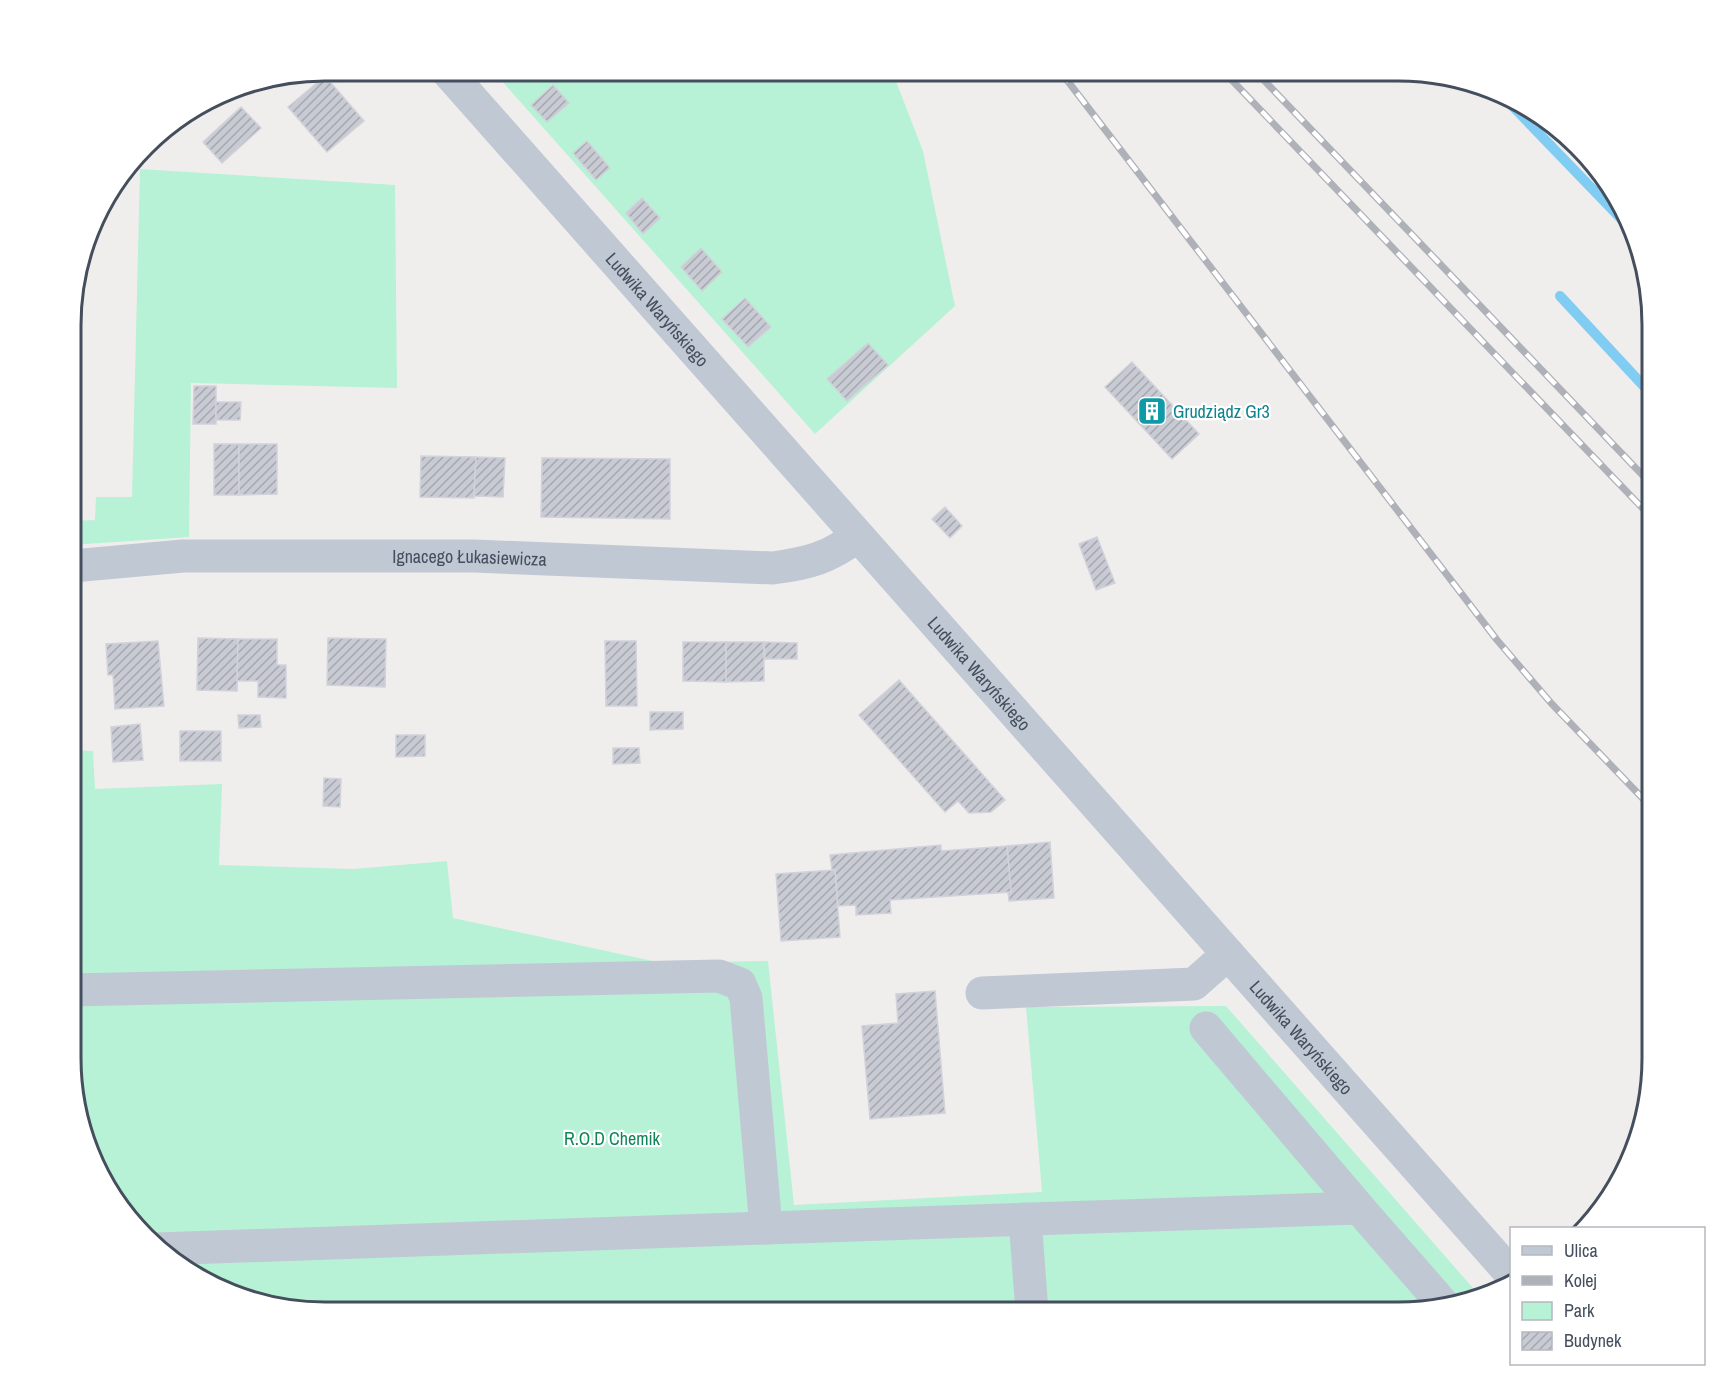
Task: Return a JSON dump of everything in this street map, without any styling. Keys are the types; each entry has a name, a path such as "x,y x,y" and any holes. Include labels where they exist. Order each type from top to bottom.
{"street":[{"name":"Ludwika Waryńskiego","path":"457,81 1510,1273"},
{"name":"Ignacego Łukasiewicza","path":"81,565 183,556 474,556 773,568 810,563 837,552 858,536"},
{"path":"982,993 1194,984 1228,954"},
{"path":"81,990 707,976 730,980 740,984 746,998 766,1228"},
{"path":"1206,1028 1438,1298"},
{"path":"173,1248 1359,1208"},
{"path":"1025,1219 1031,1302"}],"green space":[{"path":"502,81 896,81 923,151 955,306 815,434"},
{"path":"140,169 395,185 397,388 191,383 189,537 81,544 81,521 95,520 96,497 132,497"},
{"name":"R.O.D Chemik","path":"81,750 93,751 95,789 222,784 219,865 353,869 447,861 453,918 662,963 768,961 794,1205 1042,1192 1026,1007 1226,1006 1474,1290 1430,1300 1398,1302 325,1302 293,1300 262,1294 217,1277 190,1261 164,1241 142,1219 122,1193 106,1166 89,1121 83,1090 81,1058"}],"building":[{"path":"319,81 329,81 364,121 327,152 288,107"},
{"path":"553,85 569,103 547,122 531,105"},
{"path":"241,107 261,128 222,163 203,142"},
{"path":"587,141 610,168 596,180 573,153"},
{"path":"642,198 660,218 643,234 626,213"},
{"path":"701,248 722,272 702,291 681,267"},
{"path":"745,298 771,327 748,347 722,319"},
{"path":"868,343 888,365 847,401 827,379"},
{"name":"Grudziądz Gr3","path":"1132,362 1199,434 1172,459 1105,387"},
{"path":"194,386 216,386 216,424 193,424"},
{"path":"216,402 241,402 240,420 216,420"},
{"path":"214,444 239,444 239,495 214,495"},
{"path":"239,444 277,444 277,494 239,495"},
{"path":"421,456 476,457 474,498 420,497"},
{"path":"476,457 505,458 503,497 474,496"},
{"path":"542,458 670,459 670,519 541,517"},
{"path":"945,507 962,526 950,538 932,519"},
{"path":"1097,537 1115,583 1096,590 1079,544"},
{"path":"198,638 238,639 237,691 197,690"},
{"path":"328,638 386,639 385,687 327,685"},
{"path":"238,639 277,639 277,665 286,665 286,698 258,697 258,681 237,681"},
{"path":"158,641 164,706 115,709 113,675 108,675 106,644"},
{"path":"605,641 636,641 637,706 606,706"},
{"path":"683,642 726,642 726,682 683,681"},
{"path":"726,642 764,642 764,681 726,682"},
{"path":"764,642 797,643 797,659 765,659"},
{"path":"899,680 1005,800 991,812 969,813 958,801 945,812 859,715"},
{"path":"650,712 683,712 683,729 650,730"},
{"path":"238,715 260,715 261,727 239,728"},
{"path":"140,724 143,760 113,762 111,727"},
{"path":"180,731 221,731 221,761 180,761"},
{"path":"396,735 425,735 425,756 396,757"},
{"path":"613,748 639,748 640,763 613,764"},
{"path":"324,778 341,779 340,807 323,806"},
{"path":"1050,842 1054,898 1009,901 1008,892 1011,892 1007,846"},
{"path":"941,845 941,851 1007,846 1011,892 890,900 891,913 856,915 856,905 838,906 835,870 832,870 830,855"},
{"path":"835,870 840,937 781,941 776,874"},
{"path":"935,991 945,1113 870,1119 862,1026 898,1023 896,994"}],"waterway":[{"path":"1520,114 1613,211"},
{"path":"1560,296 1642,384"}],"railway":[{"path":"1068,81 1497,640 1551,703 1642,798"},
{"path":"1233,81 1642,508"},
{"path":"1265,81 1642,475"}],"place":[{"name":"Grudziądz Gr3","path":"1152,411"}]}
